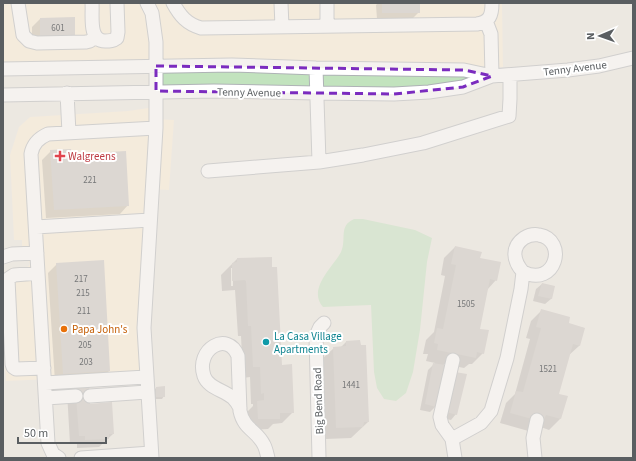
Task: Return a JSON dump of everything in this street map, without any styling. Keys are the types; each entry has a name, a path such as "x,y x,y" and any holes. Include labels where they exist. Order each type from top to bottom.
{"street":[{"path":"18,3 23,35 29,41 37,43 86,42 95,37"},
{"path":"92,3 95,37 98,40 103,41 113,41 117,38 117,3"},
{"path":"81,458 152,456 144,328 156,128 156,66 155,28 152,13 146,3"},
{"path":"173,3 186,21 201,28 473,24 486,21 491,15 492,3"},
{"path":"281,3 282,27"},
{"path":"327,3 327,26"},
{"path":"486,21 491,34 492,76"},
{"name":"Tenny Avenue","path":"3,94 156,91 394,94 429,92 463,87 492,76 568,70 633,58"},
{"name":"Tenny Avenue","path":"3,69 240,65 316,68 464,70 492,76"},
{"path":"316,68 319,162"},
{"path":"208,171 319,162 364,155 423,143 509,116 510,74"},
{"path":"67,93 69,133"},
{"path":"59,458 53,454 48,443 31,154 32,149 41,137 48,134 156,128"},
{"path":"36,227 150,220"},
{"path":"3,257 12,254 37,253"},
{"path":"452,439 481,423 491,411 506,358 521,289 523,272"},
{"path":"38,273 14,275 8,279 12,364 16,369 44,368"},
{"name":"Big Bend Road","path":"320,458 316,336 320,327 324,323"},
{"path":"240,408 233,398 209,383 204,375 203,369 205,355 211,346 216,344 227,345 233,348 238,356 240,408 242,420 262,442 268,458"},
{"path":"453,360 440,417 442,425 452,439 455,458"},
{"path":"45,383 146,377"},
{"path":"90,396 147,392"},
{"path":"46,398 76,396"},
{"path":"535,458 533,438 537,420"}],"highlighted area":[{"path":"156,66 464,70 492,76 463,87 394,94 156,91"}],"shaded area":[{"path":"3,3 502,3 503,67 3,69"},
{"path":"155,107 155,119 174,120 169,190 149,189 143,241 140,289 138,345 141,375 6,381 3,333 3,274 10,268 27,267 30,264 22,248 22,240 14,240 10,155 19,127 30,117 128,111"}],"green space":[{"path":"156,66 492,76 463,87 156,91"},
{"path":"354,219 363,219 415,230 432,238 427,262 420,330 413,372 406,393 396,401 384,399 377,388 374,372 371,305 323,307 319,300 318,293 323,278 343,247 344,229 349,222"}],"building":[{"path":"382,3 420,3 420,13 382,13"},
{"path":"75,17 75,38 40,39 40,18"},
{"name":"Walgreens","path":"71,149 72,154 126,151 129,206 54,210 50,150"},
{"path":"455,246 482,252 480,258 501,262 497,281 490,279 480,329 489,330 484,354 477,352 476,358 437,350 438,344 434,343 437,328 443,329 456,265 451,264"},
{"name":"La Casa Village Apartments","path":"272,257 272,267 277,267 282,365 292,364 294,413 280,413 280,419 258,419 257,401 264,400 264,393 261,394 260,367 253,367 251,326 248,326 246,280 232,281 232,263 237,262 237,258"},
{"path":"104,260 110,371 63,374 56,263"},
{"path":"542,283 555,286 552,299 538,296"},
{"path":"541,309 570,317 569,323 585,328 580,346 573,344 559,394 568,396 561,419 546,415 543,422 510,413 516,391 523,392 541,328 536,327"},
{"path":"360,340 361,345 366,345 369,422 364,422 363,427 336,428 333,347 346,346 346,341"},
{"path":"433,363 445,365 436,407 425,404"},
{"path":"455,372 467,374 457,415 446,412"},
{"path":"89,382 90,404 112,402 114,434 109,434 109,439 85,440 85,436 79,436 75,383"},
{"path":"165,386 165,397 156,397 156,387"}],"place":[{"name":"Walgreens","path":"60,156"},
{"name":"Papa John's","path":"64,329"},
{"name":"La Casa Village Apartments","path":"266,342"}]}
